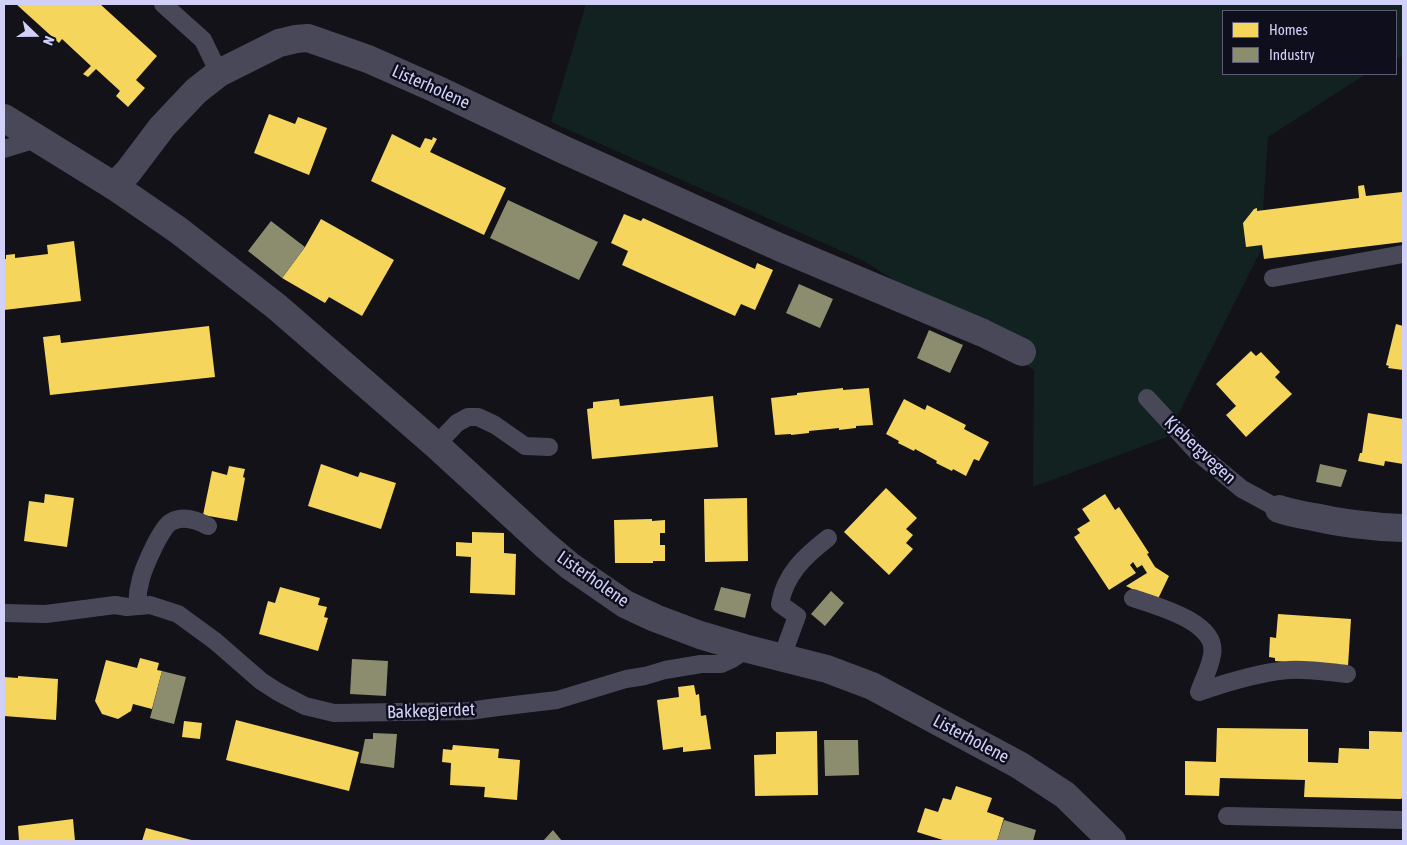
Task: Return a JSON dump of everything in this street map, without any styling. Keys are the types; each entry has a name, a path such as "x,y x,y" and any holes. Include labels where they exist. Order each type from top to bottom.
{"street":[{"name":"Listerholene","path":"114,186 128,172 162,127 196,91 219,73 279,43 308,38 368,59 428,85 562,149 779,247 983,333 1022,352"},
{"name":"Listerholene","path":"4,118 114,186 178,230 277,307 436,445 545,545 570,566 625,604 700,635 827,669 872,686 1020,765 1064,795 1112,841"},
{"name":"Kjebergvegen","path":"1280,508 1288,512 1342,524 1403,528"}],"lane":[{"path":"163,4 203,40 219,73"},
{"path":"4,149 27,142 32,135"},
{"path":"1273,278 1403,254"},
{"name":"Kjebergvegen","path":"1147,398 1196,452 1242,489 1280,508"},
{"path":"436,445 457,423 468,417 478,417 495,425 525,446 549,447"},
{"path":"138,606 140,581 163,530 169,523 178,519 189,519 202,522 208,526"},
{"path":"782,657 797,616 780,604 782,593 794,569 808,554 828,538"},
{"path":"1133,598 1191,621 1202,629 1209,638 1212,645 1212,654 1199,692 1228,683 1290,670 1347,674"},
{"name":"Bakkegjerdet","path":"4,612 46,614 115,606 127,608 150,606 178,614 215,641 261,681 278,692 305,706 334,713 469,711 557,700 665,670 701,664 721,664 737,656 744,648"},
{"path":"1227,816 1403,820"}],"shaded area":[{"path":"586,4 1403,4 1403,56 1397,59 1397,10 1222,10 1222,75 1364,75 1268,137 1260,252 1167,437 1033,487 1034,370 864,261 551,122"}],"building: Homes":[{"path":"16,4 100,4 157,56 136,80 145,88 128,107 116,96 120,91 96,69 88,77 83,74 91,66 62,39 59,43"},
{"path":"269,114 295,124 298,117 327,128 309,175 254,153"},
{"path":"392,134 420,148 425,138 432,140 433,137 437,139 430,152 506,188 484,235 371,181"},
{"path":"1364,185 1366,196 1402,192 1403,242 1264,259 1262,245 1246,247 1243,223 1254,209 1257,208 1257,211 1359,198 1358,186"},
{"path":"624,214 641,221 643,218 755,269 757,263 773,270 755,310 741,304 735,316 622,265 628,251 611,243"},
{"path":"321,219 394,260 362,316 329,297 325,303 282,278 305,247"},
{"path":"74,241 81,301 4,310 4,259 6,259 6,255 15,254 15,258 48,254 47,245"},
{"path":"1396,324 1403,326 1403,370 1388,368 1389,366 1386,365"},
{"path":"209,326 215,377 50,395 43,337 60,335 61,343"},
{"path":"1251,351 1256,356 1261,352 1280,372 1275,377 1292,394 1246,437 1226,415 1236,406 1216,384"},
{"path":"843,388 843,390 869,388 873,425 839,430 839,428 809,431 809,433 791,435 775,435 771,398"},
{"path":"713,396 718,447 592,459 587,409 593,408 593,402 619,399 620,406"},
{"path":"904,399 925,410 927,405 966,425 964,429 989,442 979,461 974,459 966,476 936,463 937,461 915,449 914,451 898,443 899,441 886,434"},
{"path":"1368,413 1403,419 1403,464 1385,461 1384,466 1358,461 1360,453 1362,453"},
{"path":"321,464 358,477 360,472 396,483 381,529 308,506"},
{"path":"229,466 245,469 237,521 203,515 212,471 227,475"},
{"path":"886,488 917,518 906,529 913,535 906,543 913,549 889,575 844,532"},
{"path":"45,494 74,498 67,547 24,541 29,501 44,503"},
{"path":"1105,494 1115,510 1119,507 1149,553 1147,554 1155,567 1169,576 1157,601 1126,586 1147,573 1142,565 1137,568 1133,562 1130,565 1136,573 1109,590 1074,537 1080,533 1077,529 1090,521 1082,509"},
{"path":"747,498 748,561 705,562 704,499"},
{"path":"652,519 652,521 665,520 665,533 660,533 660,545 665,545 665,561 653,561 653,563 615,563 614,520"},
{"path":"472,532 504,533 504,553 516,554 515,595 470,593 471,557 456,556 456,542 472,543"},
{"path":"280,587 320,598 318,605 327,607 324,617 328,618 318,651 259,634 268,601 275,603"},
{"path":"1278,614 1351,619 1348,666 1275,661 1275,658 1269,657 1270,637 1276,638"},
{"path":"140,658 159,663 157,670 162,671 152,709 133,704 131,711 118,719 102,714 95,701 106,660 137,668"},
{"path":"18,676 58,679 56,720 4,716 4,677 18,678"},
{"path":"694,685 696,695 699,694 701,716 706,715 711,749 683,752 683,747 663,750 657,700 679,697 678,687"},
{"path":"236,720 359,752 349,791 226,760"},
{"path":"184,721 202,723 200,739 182,737"},
{"path":"1217,728 1308,729 1308,762 1338,763 1339,748 1369,749 1369,731 1403,732 1403,797 1401,799 1304,797 1305,780 1220,778 1219,796 1185,795 1185,761 1216,762"},
{"path":"817,731 818,795 755,796 754,755 776,754 776,732"},
{"path":"453,745 499,749 498,758 520,760 517,800 484,797 485,787 450,785 451,763 442,762 443,749 452,750"},
{"path":"956,786 992,798 987,812 1004,818 997,841 946,841 917,832 925,808 938,812 943,798 951,800"},
{"path":"73,819 75,841 19,841 18,826"},
{"path":"146,828 195,841 142,841"}],"building: Industry":[{"path":"508,200 598,242 579,280 490,238"},
{"path":"271,221 305,247 282,278 248,251"},
{"path":"799,284 833,299 820,328 786,313"},
{"path":"929,330 963,345 950,373 917,358"},
{"path":"1320,464 1347,470 1341,487 1316,482"},
{"path":"721,587 751,594 745,618 714,610"},
{"path":"831,591 844,603 825,626 811,614"},
{"path":"352,659 388,661 386,696 350,694"},
{"path":"162,671 186,677 174,724 150,718"},
{"path":"373,733 397,734 394,768 360,763 365,739 373,739"},
{"path":"824,740 858,740 859,775 825,776"},
{"path":"1004,820 1036,830 1033,841 997,841"},
{"path":"553,830 562,841 543,841"}]}
